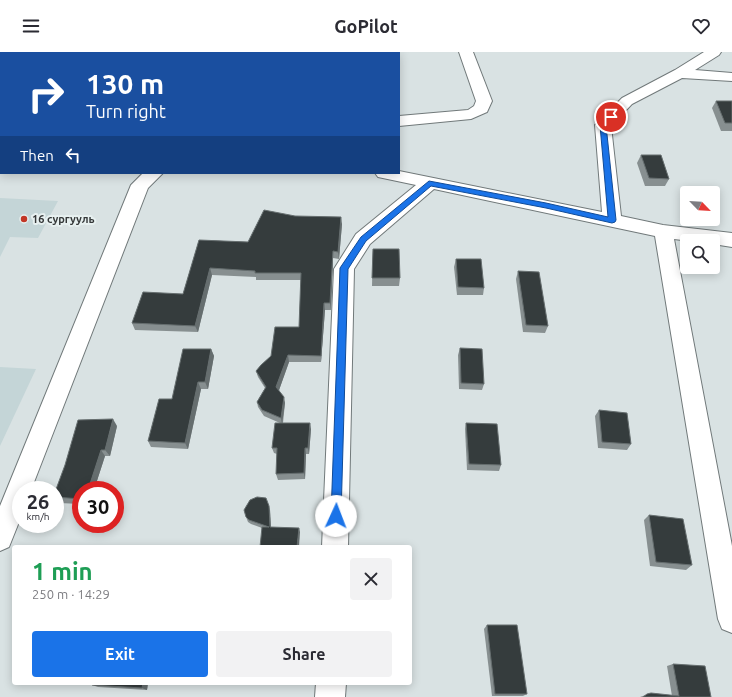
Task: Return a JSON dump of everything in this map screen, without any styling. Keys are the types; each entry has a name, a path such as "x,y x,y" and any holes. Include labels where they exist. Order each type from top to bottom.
{"street":[{"path":"400,121 471,114 481,109 484,101 466,52"},
{"path":"612,220 603,125 627,101 680,73 714,52"},
{"path":"680,73 732,77"},
{"path":"0,538 140,186 153,174"},
{"path":"388,174 429,184 546,205 663,231 732,240"},
{"path":"335,545 344,268 363,239 429,184"},
{"path":"663,231 732,619"},
{"path":"330,697 331,685"}],"shaded area":[{"name":"16 сургууль","path":"0,198 58,201 38,238 10,237 0,257"},
{"path":"0,367 36,369 0,446"}],"building":[{"path":"716,101 732,101 732,123 725,123"},
{"path":"641,155 661,155 669,179 649,178"},
{"path":"264,210 295,216 341,217 338,252 333,251 330,303 324,303 321,356 288,355 276,387 284,397 281,418 262,410 257,402 266,387 256,371 271,356 275,327 299,327 301,273 255,273 255,271 210,268 195,326 132,323 143,292 183,294 199,240 248,242"},
{"path":"373,249 399,249 400,278 372,278"},
{"path":"456,259 481,259 484,288 458,287"},
{"path":"518,271 539,272 548,326 526,325"},
{"path":"460,348 482,349 484,384 461,383"},
{"path":"183,349 211,349 205,382 198,382 185,443 148,441 159,399 172,399"},
{"path":"599,410 627,413 631,444 602,442"},
{"path":"113,419 105,450 101,450 91,481 72,481 72,498 64,498 64,481 59,481 78,420"},
{"path":"275,423 310,423 308,448 305,448 304,473 276,474 277,448 272,448"},
{"path":"466,423 497,424 501,465 469,464"},
{"path":"257,497 266,498 269,506 270,527 299,528 297,545 260,545 262,527 269,527 249,520 246,517 244,510 250,500"},
{"path":"649,515 683,519 692,565 656,562"},
{"path":"487,625 517,625 527,694 495,694"},
{"path":"673,664 705,666 711,697 643,697 651,693 679,696"},
{"path":"92,685 143,685 142,688"}],"place":[{"name":"16 сургууль","path":"24,219"}],"route":[{"path":"336,516 344,268 363,239 429,184 546,205 612,220 603,125 611,117"}]}
